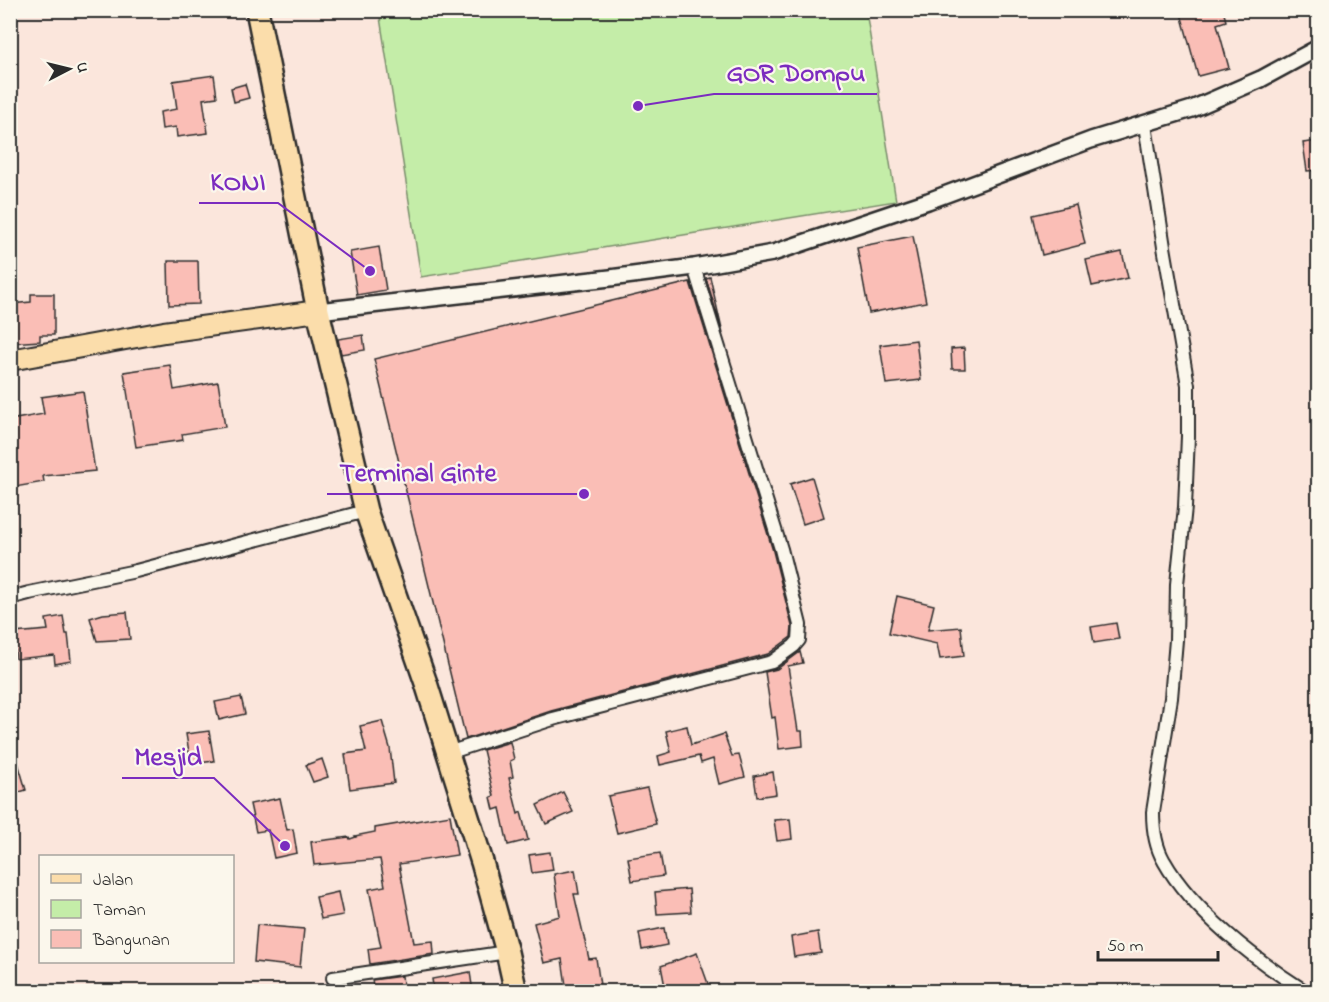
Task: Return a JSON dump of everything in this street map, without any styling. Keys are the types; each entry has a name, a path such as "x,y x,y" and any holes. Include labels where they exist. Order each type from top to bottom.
{"highway":[{"path":"257,10 318,311 366,511 448,753 507,952 516,992"}],"main road":[{"path":"10,360 164,332 318,311"}],"street":[{"path":"318,311 694,267 773,253 928,201 1091,140 1146,125 1230,93 1272,74 1318,48"},
{"path":"1146,125 1188,385 1185,507 1177,584 1175,651 1171,698 1154,812 1155,835 1163,860 1191,899 1220,927 1306,992"},
{"path":"448,753 553,719 772,662 787,653 799,640 800,626 781,549 694,267"},
{"path":"10,598 136,571 366,511"},
{"path":"333,978 507,952"}],"green space":[{"path":"379,11 866,11 896,201 421,277"}],"building":[{"path":"1180,10 1223,10 1226,21 1217,24 1229,68 1198,76"},
{"path":"214,75 217,97 203,99 208,133 177,137 176,127 162,129 160,112 177,109 173,81"},
{"path":"245,84 249,98 234,102 231,88"},
{"path":"1318,141 1318,170 1307,171 1303,143"},
{"path":"1076,205 1085,244 1042,255 1033,215"},
{"path":"913,236 926,302 869,313 857,247"},
{"path":"379,247 386,290 357,295 350,252"},
{"path":"1122,252 1128,278 1092,286 1086,260"},
{"path":"168,261 198,261 199,304 169,305"},
{"path":"710,277 723,334 706,278"},
{"path":"690,282 773,551 792,626 791,637 768,654 551,711 466,739 374,359"},
{"path":"31,294 54,294 54,335 40,335 40,341 10,343 10,304 31,302"},
{"path":"363,335 365,350 341,354 338,339"},
{"path":"916,340 921,380 886,384 880,345"},
{"path":"964,348 965,369 952,369 951,349"},
{"path":"170,365 174,390 218,382 225,427 182,434 183,440 136,447 124,372"},
{"path":"83,391 95,471 43,476 44,482 15,487 10,459 10,420 44,414 41,397"},
{"path":"812,477 824,517 803,524 790,484"},
{"path":"897,596 934,605 928,630 961,627 964,656 940,659 937,644 889,633"},
{"path":"127,612 130,639 97,641 90,618 103,614"},
{"path":"63,616 71,661 55,664 54,655 16,659 14,633 48,630 46,619"},
{"path":"1116,623 1119,639 1094,643 1091,627"},
{"path":"800,652 803,663 788,666 798,731 802,731 803,746 779,749 765,672 777,669"},
{"path":"241,697 245,714 219,720 215,702"},
{"path":"382,721 390,748 394,783 350,789 345,754 366,751 360,726"},
{"path":"687,726 691,745 724,734 732,756 739,755 745,777 719,784 713,759 701,763 699,756 660,765 658,756 671,752 666,731"},
{"path":"209,731 214,761 191,764 186,734"},
{"path":"510,742 514,759 510,761 513,777 509,778 518,814 521,812 528,840 508,845 500,808 494,810 491,797 494,796 483,750"},
{"path":"14,749 26,790 10,795 10,750"},
{"path":"322,759 328,777 313,782 306,765"},
{"path":"773,772 776,794 757,797 754,776"},
{"path":"647,788 656,824 617,833 608,796"},
{"path":"563,792 573,812 546,824 537,805"},
{"path":"280,798 287,830 293,829 297,853 274,858 268,830 256,832 250,804"},
{"path":"450,815 457,855 399,864 414,943 433,941 434,954 370,964 368,949 381,947 369,889 385,886 380,859 314,865 311,842 349,837 350,839 375,832 375,828"},
{"path":"790,819 792,839 777,841 774,820"},
{"path":"550,852 553,870 532,873 529,855"},
{"path":"660,853 664,876 632,881 628,858"},
{"path":"575,870 579,894 574,894 589,959 596,958 601,992 567,992 562,959 544,963 534,923 560,916 554,874"},
{"path":"689,889 691,912 657,914 655,892"},
{"path":"338,892 343,915 321,919 316,897"},
{"path":"257,925 304,929 300,967 254,962"},
{"path":"664,928 667,945 642,950 639,933"},
{"path":"818,932 821,953 794,957 791,937"},
{"path":"697,953 711,992 666,992 661,966"},
{"path":"470,972 473,992 434,992 432,979"},
{"path":"402,976 404,992 374,992 372,980"}],"place":[{"name":"GOR Dompu","path":"638,106"},
{"name":"KONI","path":"370,271"},
{"name":"Terminal Ginte","path":"584,494"},
{"name":"Mesjid","path":"285,846"}]}
